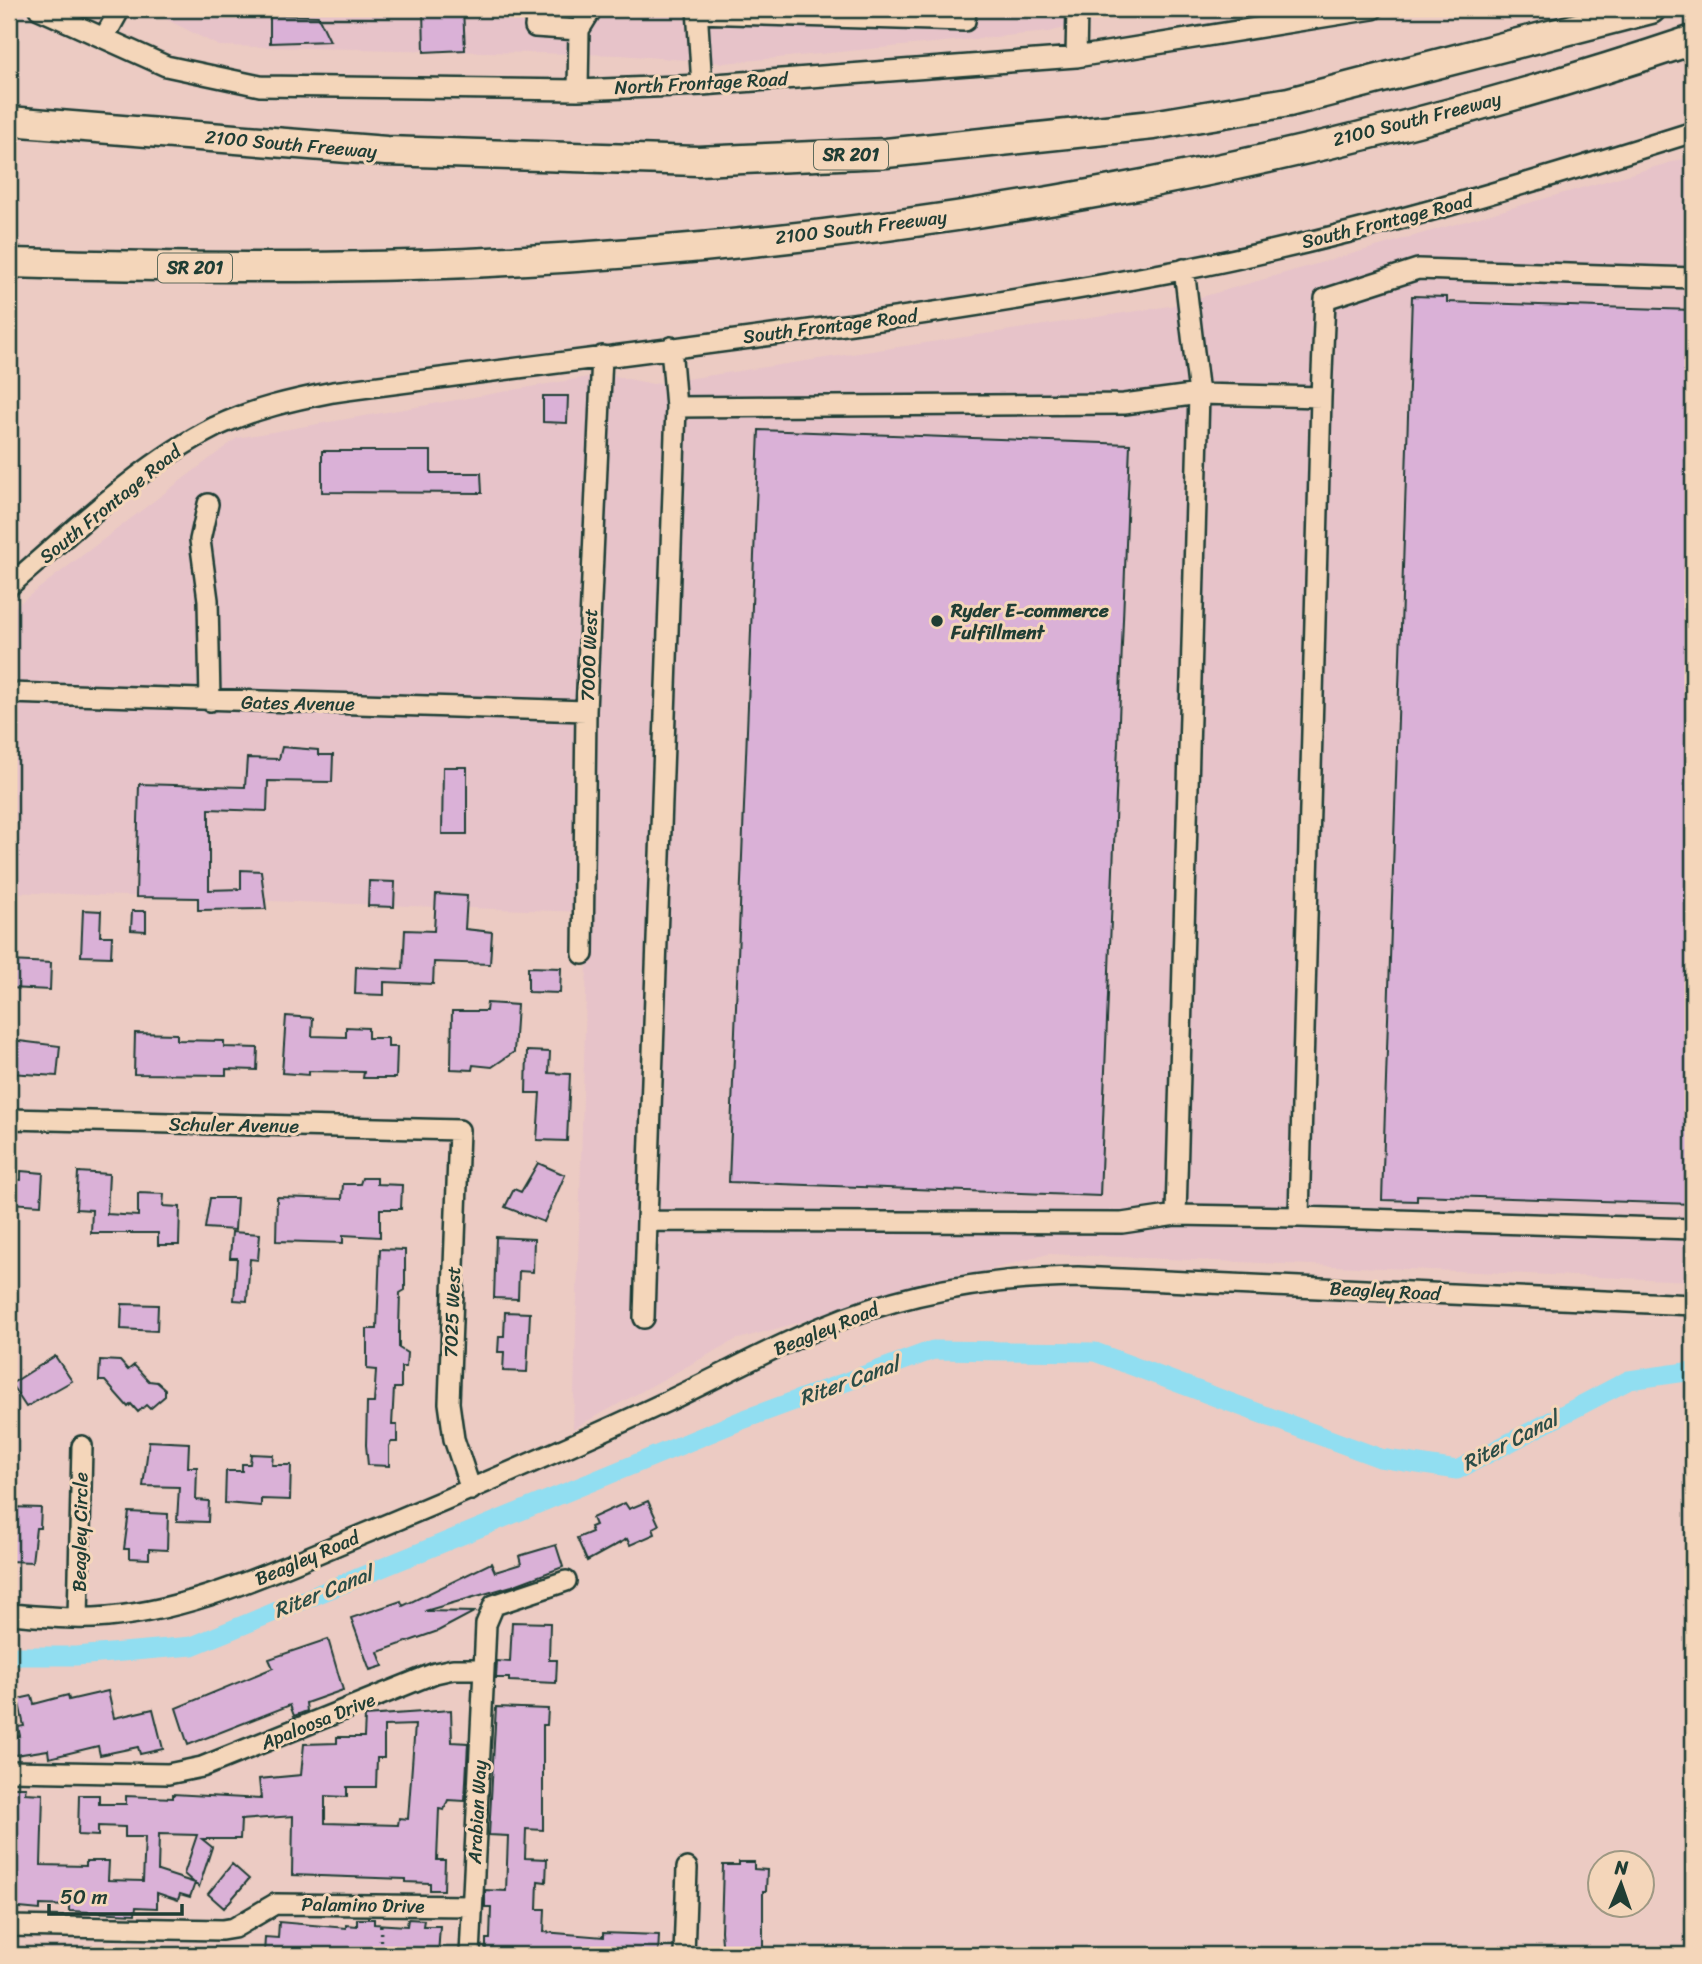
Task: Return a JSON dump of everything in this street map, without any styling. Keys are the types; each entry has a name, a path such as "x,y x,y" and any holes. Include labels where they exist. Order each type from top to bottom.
{"highway":[{"name":"2100 South Freeway","path":"9,121 386,151 698,161 886,153 1153,125 1289,102 1651,9"},
{"name":"2100 South Freeway","path":"9,263 210,268 490,262 695,248 878,225 1052,199 1212,169 1423,119 1616,66 1693,40"}],"street":[{"name":"North Frontage Road","path":"39,9 166,66 260,86 578,90 702,85 1076,57 1366,10"},
{"path":"104,38 120,9"},
{"path":"537,9 535,27 579,30"},
{"path":"578,90 579,30 592,9"},
{"path":"702,85 697,11 965,21 966,9"},
{"path":"1076,57 1077,9"},
{"name":"South Frontage Road","path":"9,586 159,460 188,442 251,412 332,392 944,312 1184,269 1393,222 1693,132"},
{"path":"1175,1215 1199,394 1184,269"},
{"path":"1299,1217 1325,299 1418,269 1693,278"},
{"path":"644,1318 676,407 671,347"},
{"name":"7000 West","path":"583,954 586,710 601,356"},
{"path":"676,407 1125,404 1199,394 1321,397"},
{"path":"208,504 200,540 208,600 210,701"},
{"name":"Gates Avenue","path":"9,693 586,710"},
{"name":"Schuler Avenue","path":"9,1119 459,1130"},
{"name":"7025 West","path":"459,1130 449,1403 454,1439 471,1490"},
{"path":"647,1221 1122,1223 1175,1215 1693,1229"},
{"name":"Beagley Road","path":"9,1614 78,1618 150,1611 206,1598 471,1490 668,1401 821,1327 895,1301 983,1283 1047,1278 1098,1278 1693,1305"},
{"name":"Beagley Circle","path":"78,1618 82,1446"},
{"path":"484,1669 486,1624 494,1605 566,1581"},
{"name":"Apaloosa Drive","path":"9,1771 185,1772 435,1673 453,1669 484,1669"},
{"name":"Arabian Way","path":"470,1955 484,1669"},
{"path":"684,1955 687,1868"},
{"name":"Palamino Drive","path":"9,1926 222,1930 240,1925 275,1904 472,1906"}],"path":[{"path":"380,1955 382,1905"}],"shaded area":[{"path":"146,9 1147,9 1048,32 724,63 620,55 219,46"},
{"path":"1693,156 1693,1281 1048,1254 735,1340 573,1429 600,529 585,912 9,892 9,611 237,438 605,374 653,384 1170,306"}],"building":[{"path":"423,9 463,9 465,50 424,52"},
{"path":"270,15 318,16 330,41 270,43"},
{"path":"1412,296 1447,297 1447,302 1693,310 1693,1204 1417,1195 1417,1201 1382,1200"},
{"path":"543,396 568,396 567,423 543,422"},
{"path":"759,430 1130,444 1100,1196 729,1182"},
{"path":"322,451 431,451 431,473 481,473 482,493 322,492"},
{"path":"282,747 318,750 318,755 333,755 332,782 268,781 267,811 209,809 209,890 241,889 241,870 261,871 266,909 198,910 198,898 136,897 139,784 245,787 247,758 279,759"},
{"path":"443,767 467,767 467,834 442,834"},
{"path":"369,881 395,882 394,907 368,906"},
{"path":"436,894 467,896 465,929 492,932 490,964 434,962 433,984 384,982 384,995 355,994 356,967 403,969 405,930 434,931"},
{"path":"83,910 101,911 100,936 112,936 111,957 81,956"},
{"path":"132,911 146,911 146,931 131,930"},
{"path":"10,961 51,963 50,990 9,988"},
{"path":"528,967 561,968 560,993 528,992"},
{"path":"487,1003 517,1005 514,1052 492,1067 473,1065 472,1070 451,1069 452,1011 486,1011"},
{"path":"286,1016 313,1018 312,1036 346,1037 346,1027 368,1028 368,1038 388,1038 388,1047 397,1047 396,1078 363,1078 364,1072 309,1071 309,1075 282,1073"},
{"path":"135,1033 177,1034 177,1040 224,1041 224,1047 258,1048 257,1070 226,1069 226,1075 134,1074"},
{"path":"11,1040 60,1046 57,1076 9,1073"},
{"path":"527,1051 550,1052 549,1073 570,1074 567,1141 537,1140 540,1093 526,1093"},
{"path":"538,1163 565,1175 544,1222 505,1207 514,1189 521,1192"},
{"path":"21,1171 43,1173 41,1205 9,1203 9,1179 21,1180"},
{"path":"78,1172 109,1174 107,1214 138,1216 138,1193 164,1194 163,1206 180,1207 179,1245 158,1245 158,1233 91,1233 92,1210 76,1209"},
{"path":"362,1178 377,1178 377,1184 402,1185 401,1209 380,1209 380,1237 343,1235 343,1243 276,1241 277,1197 342,1199 343,1184 360,1184"},
{"path":"210,1198 237,1198 235,1230 205,1228"},
{"path":"232,1232 260,1234 258,1260 250,1259 247,1301 234,1300 237,1258 230,1258"},
{"path":"496,1237 534,1239 533,1272 519,1271 518,1299 494,1298"},
{"path":"380,1249 405,1250 405,1290 400,1293 399,1348 407,1353 406,1367 401,1367 401,1388 394,1388 392,1425 397,1425 397,1442 391,1442 389,1446 389,1466 368,1465 366,1445 367,1403 374,1403 376,1370 367,1369 367,1329 377,1329"},
{"path":"122,1304 158,1305 157,1331 121,1329"},
{"path":"505,1312 530,1313 527,1372 503,1371 504,1352 498,1352 499,1336 504,1336"},
{"path":"55,1356 72,1381 26,1407 11,1384"},
{"path":"100,1360 120,1361 128,1370 134,1365 149,1381 157,1382 165,1389 165,1396 150,1409 146,1405 138,1412 131,1404 128,1407 105,1381 99,1381"},
{"path":"149,1441 189,1443 188,1467 197,1467 196,1500 209,1501 208,1522 177,1521 179,1487 143,1486"},
{"path":"251,1454 273,1455 272,1465 291,1465 290,1500 261,1499 261,1506 225,1503 226,1471 242,1471 242,1464 250,1464"},
{"path":"648,1501 659,1525 653,1528 655,1534 630,1545 627,1539 587,1561 577,1538 592,1532 590,1527 595,1525 592,1518 625,1503 629,1509"},
{"path":"9,1507 41,1508 40,1528 36,1528 32,1562 9,1561"},
{"path":"129,1512 168,1514 167,1550 149,1549 149,1559 129,1558 129,1549 124,1549"},
{"path":"556,1545 563,1567 512,1586 425,1611 474,1612 438,1631 378,1652 383,1666 370,1670 351,1618 401,1601 403,1606 491,1563 495,1572 521,1564 519,1556"},
{"path":"512,1622 550,1623 549,1660 557,1660 556,1683 496,1678 497,1661 510,1662"},
{"path":"328,1639 343,1690 306,1703 307,1711 294,1716 290,1705 188,1745 176,1708 273,1668 269,1659"},
{"path":"108,1691 114,1718 153,1709 163,1749 140,1754 138,1747 100,1755 98,1746 49,1758 48,1750 9,1756 9,1738 20,1736 18,1727 24,1726 18,1699 32,1696 34,1704 68,1695 69,1700"},
{"path":"496,1707 548,1709 547,1725 543,1725 543,1830 526,1829 525,1858 547,1859 546,1882 538,1881 537,1909 545,1909 544,1932 603,1937 603,1933 659,1935 658,1955 486,1954 486,1939 490,1939 491,1907 485,1907 485,1890 506,1891 508,1836 489,1835"},
{"path":"451,1710 452,1742 468,1743 465,1801 448,1800 444,1810 439,1809 437,1860 445,1860 444,1890 430,1890 430,1883 405,1882 405,1879 292,1875 293,1816 241,1820 240,1839 202,1839 212,1847 199,1887 195,1883 190,1897 180,1894 178,1900 157,1893 157,1908 136,1907 135,1914 69,1911 69,1906 40,1905 40,1910 9,1907 9,1787 26,1787 25,1793 43,1794 41,1865 86,1866 86,1861 109,1861 108,1880 143,1881 145,1837 125,1837 125,1827 98,1826 98,1836 78,1835 79,1795 99,1795 99,1804 126,1804 126,1796 173,1798 173,1794 261,1799 259,1779 301,1775 304,1744 337,1743 337,1737 364,1737 365,1716","holes":["415,1725 408,1819 399,1818 398,1825 325,1823 325,1796 347,1797 347,1787 376,1787 377,1758 384,1758 384,1726","159,1834 197,1835 184,1874 194,1883 158,1871"]},
{"path":"739,1862 754,1862 754,1869 767,1870 766,1891 763,1891 763,1955 723,1955 723,1865 739,1865"},
{"path":"232,1864 249,1879 224,1908 208,1894"},
{"path":"357,1919 374,1919 374,1924 407,1926 408,1919 424,1920 423,1926 440,1926 438,1955 384,1955 384,1952 357,1951 357,1955 264,1955 265,1937 278,1938 279,1922 346,1928 346,1925 357,1926"}],"waterway":[{"name":"Riter Canal","path":"9,1656 76,1656 192,1646 742,1420 933,1350 1095,1352 1380,1458 1457,1470 1629,1380 1693,1371"}],"place":[{"name":"Ryder E-commerce Fulfillment","path":"937,621"}]}
